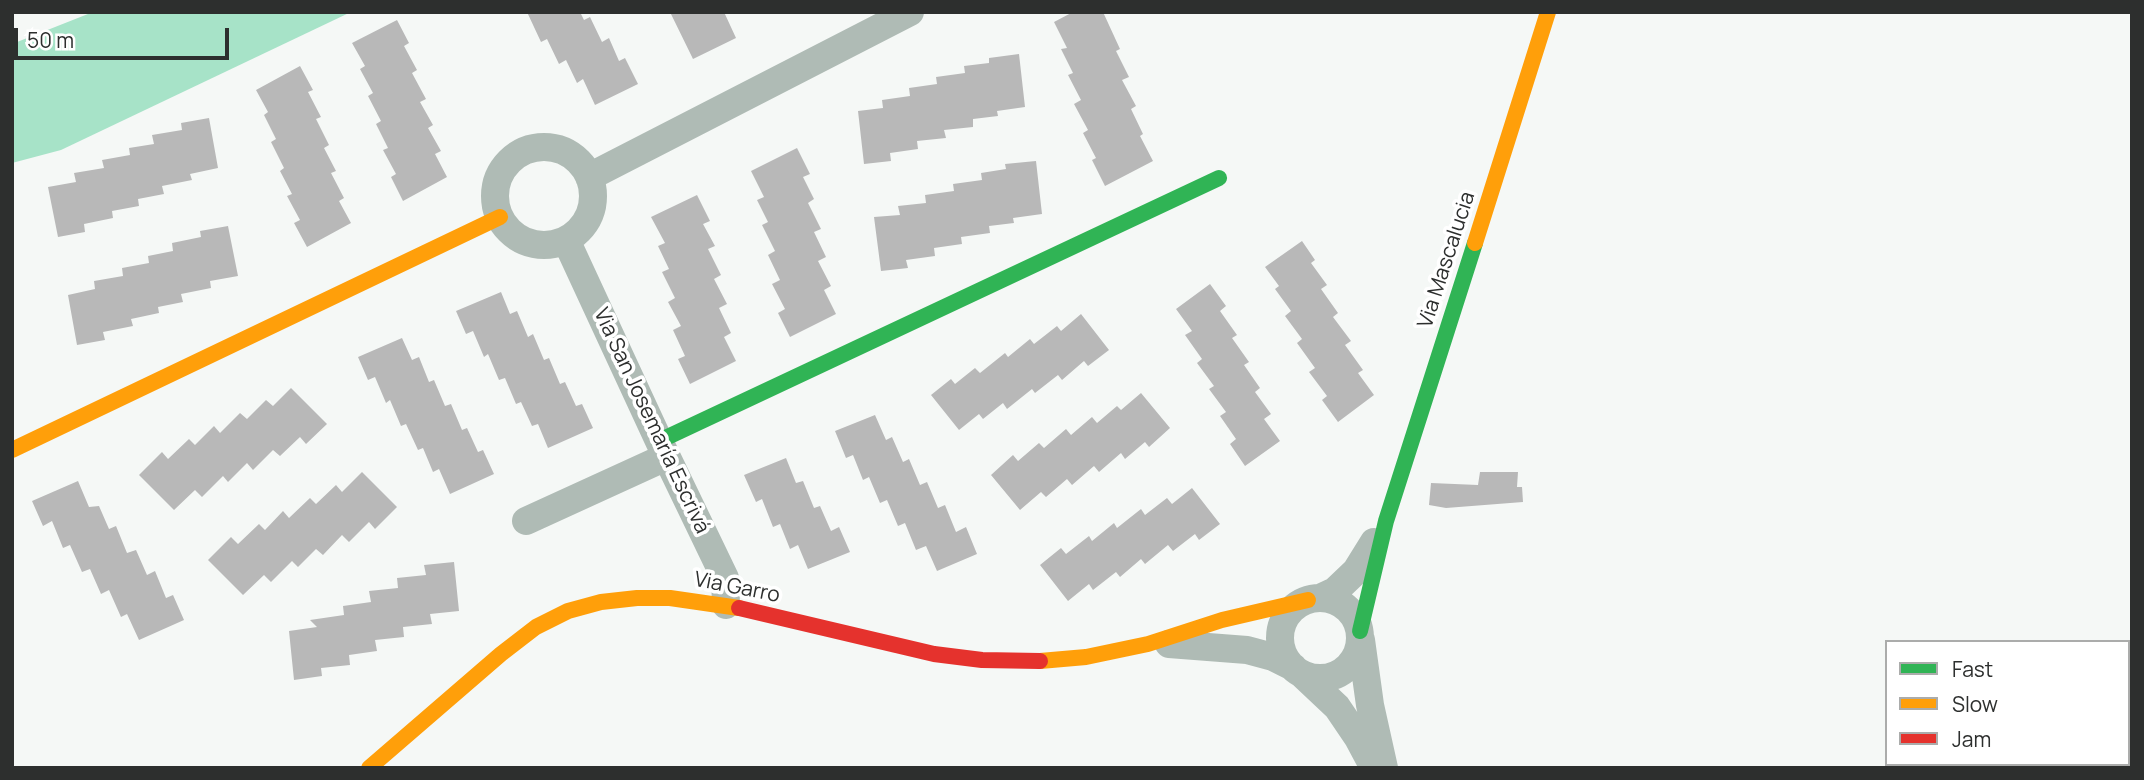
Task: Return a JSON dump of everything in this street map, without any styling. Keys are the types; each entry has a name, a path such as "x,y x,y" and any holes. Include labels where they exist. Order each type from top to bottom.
{"street":[{"path":"589,177 909,12"},
{"name":"Via Mascalucia","path":"1360,634 1385,522 1548,12"},
{"path":"546,147 567,153 576,159 589,177 593,201 590,213 585,224 566,240 548,245 528,243 512,233 500,217 496,206 497,184 507,164 524,151 546,147"},
{"path":"527,521 663,449 1219,178"},
{"path":"12,450 500,217"},
{"name":"Via San Josemaría Escrivá","path":"566,240 725,578 726,605"},
{"path":"1374,768 1337,707 1297,671 1285,657 1281,645 1282,626 1292,610 1335,591 1356,572 1385,522"},
{"name":"Via Garro","path":"369,768 536,627 568,611 601,602 670,598 726,605 934,654 982,660 1037,661 1086,657 1148,644 1222,620 1314,599"},
{"path":"1314,599 1332,600 1343,605 1356,619 1370,705 1384,768"},
{"path":"1148,644 1247,650 1273,657 1297,671 1321,678 1345,670 1356,656 1360,634"}],"green space":[{"path":"93,12 351,12 61,150 12,163 12,44"}],"building":[{"path":"527,12 580,12 584,20 590,17 602,42 609,38 619,61 625,58 638,84 595,105 583,79 577,83 566,60 559,64 547,39 541,42"},
{"path":"670,12 724,12 736,38 693,59"},
{"path":"1073,12 1103,12 1120,49 1116,51 1129,77 1122,80 1136,106 1131,109 1143,134 1140,136 1153,161 1105,186 1092,160 1096,158 1083,133 1088,130 1074,104 1081,100 1068,75 1073,73 1061,49 1067,48 1054,22"},
{"path":"397,20 409,43 404,46 417,70 412,73 426,99 420,102 433,125 428,128 441,151 435,154 447,177 403,201 391,177 396,174 383,150 388,148 376,124 381,121 368,96 373,93 360,69 365,66 352,43"},
{"path":"1019,54 1025,107 997,111 998,116 973,119 973,127 944,130 946,138 917,141 918,149 890,153 891,161 864,164 858,111 883,108 882,100 910,96 909,88 937,84 936,77 965,73 964,66 989,63 989,58"},
{"path":"300,66 313,90 308,92 321,117 316,119 329,145 324,148 336,171 331,173 344,198 339,201 351,223 307,247 294,223 300,220 287,196 292,194 280,171 284,168 271,142 276,139 264,115 268,112 256,90"},
{"path":"209,118 218,168 190,174 192,180 162,186 164,194 138,199 139,206 112,211 113,218 84,224 85,232 58,237 48,187 76,182 74,173 104,168 102,160 130,155 129,148 154,144 152,135 182,130 181,123"},
{"path":"797,148 810,174 803,177 814,199 808,203 821,229 814,232 826,257 818,261 831,286 824,290 836,314 790,337 778,313 785,309 772,284 780,280 768,255 775,251 762,225 768,222 757,200 764,197 751,171"},
{"path":"1036,161 1042,214 1013,218 1014,223 989,226 990,233 961,237 962,244 934,248 935,256 906,260 908,268 881,271 874,217 900,215 898,206 926,203 925,195 954,191 953,184 982,180 981,173 1006,169 1005,164"},
{"path":"697,195 710,221 703,224 715,246 708,249 721,275 714,279 727,304 719,308 731,333 724,337 736,361 690,384 678,359 685,356 673,330 681,326 668,302 675,298 662,272 669,269 658,246 665,243 651,217"},
{"path":"228,226 238,276 210,281 211,288 181,294 183,302 158,307 159,313 131,319 133,326 103,332 105,340 77,345 68,295 95,289 94,281 123,276 122,268 149,263 148,256 173,251 172,243 201,237 200,231"},
{"path":"1302,241 1315,260 1311,263 1327,285 1321,289 1338,313 1333,317 1351,341 1345,345 1363,370 1358,373 1374,395 1338,422 1322,400 1327,396 1309,372 1315,368 1297,343 1302,339 1285,316 1291,311 1275,289 1279,286 1265,267"},
{"path":"1210,284 1226,306 1220,311 1237,335 1232,338 1249,362 1244,365 1260,388 1255,392 1271,414 1264,419 1280,441 1245,466 1230,444 1236,439 1220,416 1226,412 1209,389 1214,386 1197,363 1202,359 1185,335 1192,331 1176,309"},
{"path":"501,292 510,314 517,311 528,337 533,334 544,360 549,358 560,384 565,382 576,406 582,404 593,428 548,448 538,424 532,426 521,402 516,404 505,378 499,380 488,354 484,357 473,331 466,334 456,311"},
{"path":"1081,314 1109,350 1088,366 1084,361 1062,380 1058,375 1035,393 1032,389 1007,409 1003,403 983,419 979,414 959,430 931,395 951,379 955,384 975,368 980,373 1005,353 1008,357 1030,339 1034,344 1057,326 1061,331"},
{"path":"402,338 412,360 419,357 429,382 434,380 445,406 451,404 462,430 467,428 478,452 483,450 494,474 450,494 439,469 433,472 423,448 418,450 406,424 401,426 390,400 386,403 375,377 368,380 358,357"},
{"path":"291,388 327,424 306,444 300,437 280,456 273,450 253,470 247,463 228,482 223,476 202,497 195,490 174,510 139,475 162,452 168,459 189,439 195,445 214,426 220,433 240,413 247,419 266,400 273,406"},
{"path":"1141,393 1170,428 1149,447 1145,442 1125,459 1121,453 1099,472 1094,466 1072,485 1067,479 1046,497 1041,492 1020,510 991,475 1013,455 1018,461 1039,443 1044,448 1066,429 1071,435 1092,417 1097,423 1117,406 1121,410"},
{"path":"875,415 886,440 892,437 903,462 909,459 920,485 927,482 938,508 945,505 956,532 966,527 977,554 937,571 926,546 916,550 905,523 898,526 887,500 880,503 869,477 863,480 853,455 846,458 835,431"},
{"path":"786,458 796,483 803,481 814,508 820,506 831,531 839,527 850,552 808,569 798,545 790,549 780,524 773,527 762,499 756,502 744,475"},
{"path":"362,472 397,507 375,529 369,522 349,542 342,535 323,555 316,549 298,567 292,561 271,582 264,575 243,595 208,560 231,537 238,544 259,524 265,530 283,511 289,518 310,498 316,504 336,485 342,492"},
{"path":"1480,472 1518,472 1517,487 1522,487 1523,502 1446,508 1429,505 1431,483 1478,485"},
{"path":"78,481 89,507 99,506 109,529 116,526 127,553 136,550 147,575 155,571 166,598 173,595 184,620 139,640 127,614 121,617 109,590 101,594 90,569 82,572 70,545 63,548 52,521 43,526 32,501"},
{"path":"1192,488 1220,524 1199,540 1195,534 1173,551 1168,545 1145,564 1141,559 1120,577 1116,572 1093,590 1089,584 1068,601 1040,565 1061,548 1066,554 1089,536 1092,541 1114,523 1117,528 1141,509 1145,515 1167,498 1172,504"},
{"path":"454,562 459,611 430,614 432,624 403,627 404,637 375,640 377,651 349,655 350,665 321,668 322,676 294,680 289,631 317,627 310,620 344,615 343,606 371,602 369,591 398,588 397,578 426,575 424,565"}],"traffic: fast":[{"path":"659,441 1219,178"},
{"path":"1360,631 1386,521 1475,243"}],"traffic: slow":[{"path":"1475,243 1548,12"},
{"path":"12,450 500,217"},
{"path":"369,768 501,654 536,627 568,611 601,602 637,598 670,598 739,608"},
{"path":"1040,661 1086,657 1148,644 1222,620 1308,600"}],"traffic: jam":[{"path":"739,608 934,654 982,660 1040,661"}]}
